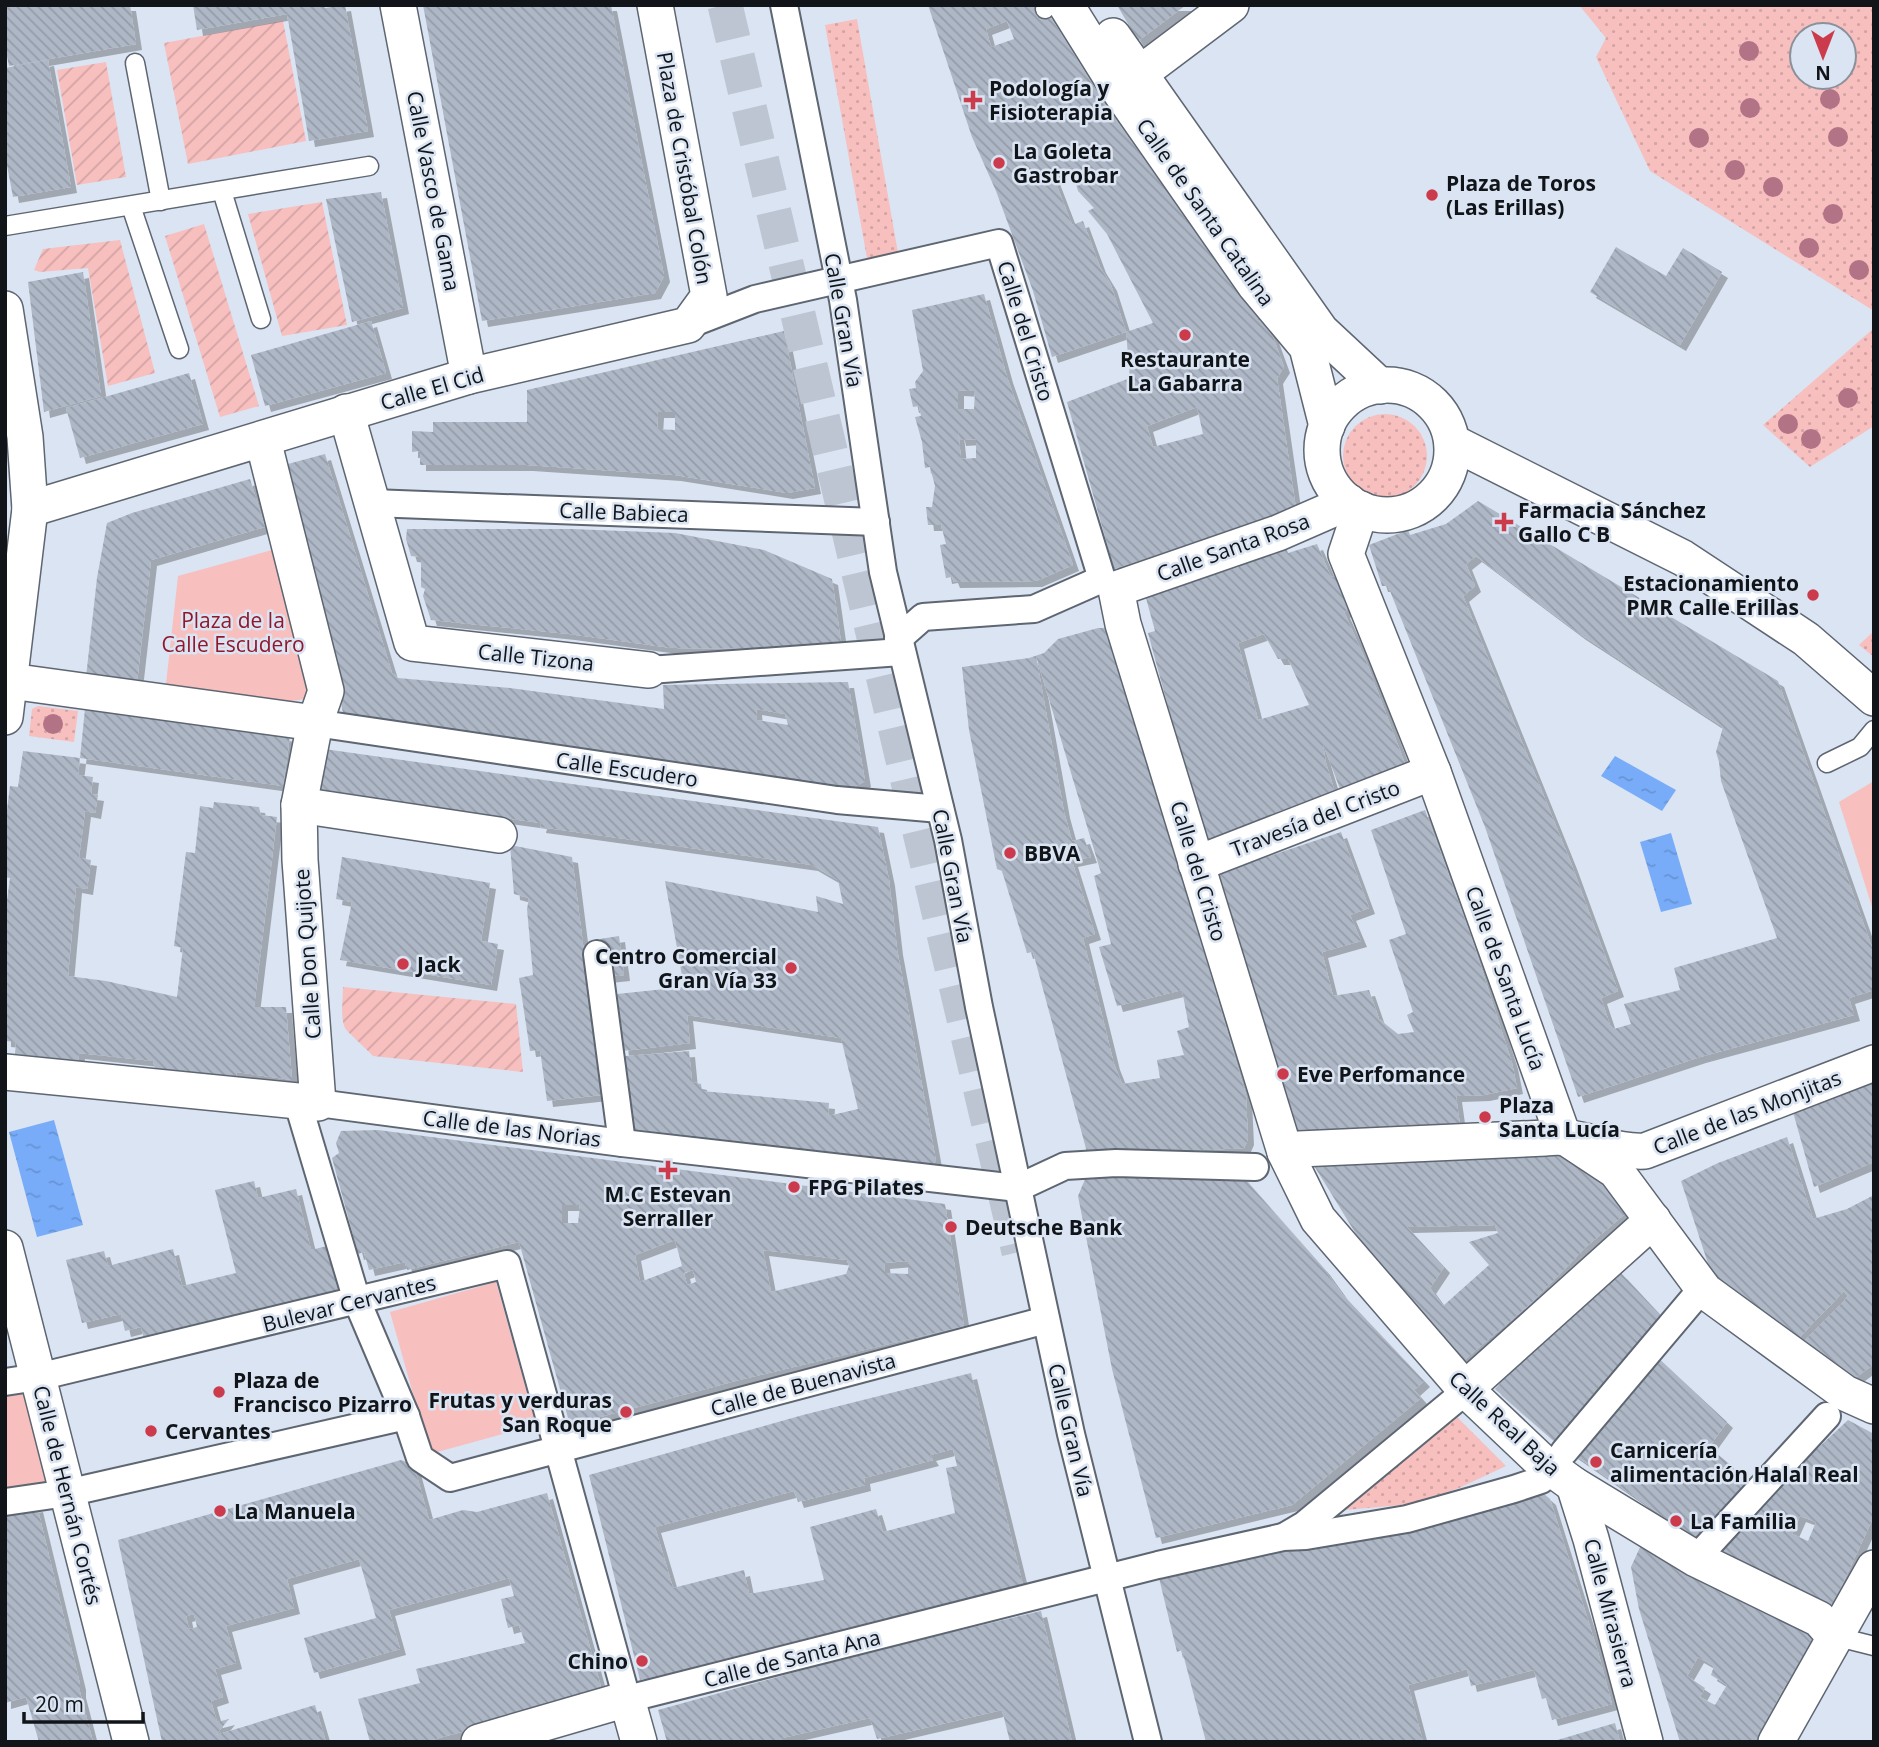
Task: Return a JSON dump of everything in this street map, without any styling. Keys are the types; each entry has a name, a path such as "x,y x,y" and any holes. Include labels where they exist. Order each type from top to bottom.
{"street":[{"name":"Calle Vasco de Gama","path":"398,5 469,376"},
{"name":"Plaza de Cristóbal Colón","path":"655,5 709,296 688,325"},
{"name":"Calle Gran Vía","path":"784,5 844,306 883,572 940,809 1046,1320 1148,1742"},
{"name":"Calle de Santa Catalina","path":"1092,5 1193,211 1307,347 1327,426"},
{"name":"Calle de Santa Catalina","path":"1053,6 1091,63 1129,82 1321,331 1380,386"},
{"path":"1129,82 1225,7"},
{"name":"Calle El Cid","path":"30,509 469,376 688,325 755,299 999,243"},
{"name":"Calle del Cristo","path":"999,243 1124,624 1196,864 1270,1160"},
{"path":"5,309 15,438 30,509 7,699"},
{"path":"1380,386 1397,386 1415,391 1430,400 1442,414 1452,442 1452,461 1446,480 1434,495 1419,507 1381,515 1355,506 1334,487 1325,468 1322,447 1327,426 1335,411 1348,398 1363,390 1380,386"},
{"name":"Calle Tizona","path":"346,412 412,643 649,670 899,645"},
{"path":"263,440 326,691 315,723"},
{"path":"1452,442 1683,558 1805,639 1874,698"},
{"name":"Calle Babieca","path":"372,503 876,522"},
{"name":"Calle Santa Rosa","path":"899,645 923,617 1034,609 1278,533 1355,506"},
{"name":"Calle de Santa Lucía","path":"1355,506 1346,554 1433,772 1563,1136"},
{"name":"Calle Escudero","path":"7,699 315,723 837,800 940,809"},
{"name":"Calle Don Quijote","path":"307,1101 299,806 315,723"},
{"name":"Travesía del Cristo","path":"1196,864 1433,772"},
{"path":"299,806 499,835"},
{"path":"597,954 622,1143"},
{"name":"Calle de las Monjitas","path":"1018,1188 1065,1166 1270,1160 1299,1149 1563,1136 1621,1151 1645,1152 1874,1063"},
{"name":"Calle de las Norias","path":"5,1072 307,1101 622,1143 1018,1188"},
{"name":"Calle de Buenavista","path":"307,1101 357,1301 406,1416 420,1458 450,1478 1046,1320"},
{"path":"1563,1136 1616,1171 1705,1291 1845,1393 1874,1406"},
{"name":"Calle Real Baja","path":"1270,1160 1460,1395 1549,1468 1558,1482 1696,1559 1819,1619 1835,1636"},
{"path":"1283,1537 1304,1525 1460,1395 1653,1220"},
{"name":"Calle de Hernán Cortés","path":"5,1248 22,1380 66,1493 131,1742"},
{"name":"Bulevar Cervantes","path":"22,1380 507,1264 559,1448"},
{"path":"1564,1452 1695,1298"},
{"path":"5,1502 66,1493 406,1416"},
{"path":"1703,1551 1827,1416"},
{"path":"559,1448 639,1742"},
{"path":"1283,1537 1306,1536 1407,1519 1514,1489 1558,1482"},
{"name":"Calle Mirasierra","path":"1558,1482 1591,1539 1645,1742"},
{"name":"Calle de Santa Ana","path":"479,1742 627,1699 1107,1578 1283,1537"},
{"path":"1776,1742 1874,1568"}],"lane":[{"path":"135,63 161,201"},
{"path":"5,226 369,166"},
{"path":"222,191 261,319"},
{"path":"131,206 179,349"},
{"path":"1827,763 1860,747 1874,730"},
{"name":"Calle Real Baja","path":"1835,1636 1874,1646"}],"green space":[{"path":"1579,5 1874,5 1874,311 1650,171 1596,57 1606,38"},
{"path":"857,19 898,253 867,258 825,25"},
{"path":"283,21 306,141 188,164 164,43"},
{"path":"106,62 126,177 77,185 57,70"},
{"path":"322,202 347,325 282,336 248,214"},
{"path":"204,224 259,406 220,417 165,236"},
{"path":"120,240 155,373 108,386 88,268 40,272 34,270 43,249"},
{"path":"1874,328 1874,426 1810,467 1763,425"},
{"path":"1385,414 1408,421 1420,433 1427,456 1420,479 1408,491 1385,498 1362,491 1350,479 1343,456 1350,433 1362,421"},
{"name":"Plaza de la Calle Escudero","path":"272,550 311,682 305,699 285,702 166,684 178,576"},
{"path":"1874,631 1874,657 1859,645"},
{"path":"38,706 78,711 74,742 29,736 32,709"},
{"path":"1874,781 1874,913 1839,802"},
{"path":"343,987 516,1004 523,1072 373,1056 343,1024"},
{"path":"496,1282 536,1425 430,1454 390,1312"},
{"path":"26,1391 46,1485 5,1491 5,1394"},
{"path":"1455,1415 1506,1466 1459,1488 1413,1504 1332,1511"}],"water":[{"path":"1615,756 1676,790 1662,811 1601,776"},
{"path":"1671,833 1692,904 1661,912 1640,842"},
{"path":"54,1120 83,1225 37,1237 9,1132"}],"building":[{"path":"130,5 136,44 9,66 5,46 5,6"},
{"path":"193,5 324,5 325,8 345,5 368,131 309,141 287,14 197,30"},
{"path":"423,5 611,5 664,276 655,293 482,321"},
{"path":"928,5 1043,5 1110,112 1258,320 1269,326 1284,367 1277,378 1296,509 1114,569 1067,402 1130,378 1126,332 1052,357 1033,291 996,191 972,137","holes":["1007,21 1014,39 991,47 986,29","1071,167 1078,191 1094,208 1088,211 1107,234 1153,323 1126,332 1111,285 1100,267 1083,221 1072,225 1052,173","1197,407 1203,434 1153,447 1147,426"]},
{"path":"1117,5 1186,5 1138,41"},
{"path":"48,60 71,187 13,197 5,155 5,68"},
{"path":"381,192 403,308 352,322 326,199"},
{"path":"1616,247 1666,276 1683,248 1722,272 1680,345 1590,292"},
{"path":"83,272 101,396 44,412 28,282"},
{"path":"984,294 1007,377 1073,565 1036,581 954,582 952,577 946,578 940,545 946,544 941,525 928,525 926,507 932,507 935,486 930,467 925,468 915,417 921,416 919,406 913,407 909,389 916,388 915,382 923,371 912,310","holes":["958,390 975,391 974,409 958,409","958,430 960,440 976,439 976,458 961,459"]},
{"path":"371,321 386,373 265,406 251,355"},
{"path":"784,331 815,488 787,493 675,475 527,465 420,465 420,451 412,452 412,431 433,432 433,422 527,422 527,390","holes":["658,412 675,412 675,430 657,429"]},
{"path":"189,373 203,424 80,458 66,408"},
{"path":"325,454 392,673 398,678 510,688 664,709 663,685 848,682 865,781 846,792 506,736 397,723 343,713 328,639 277,467","holes":["756,709 785,714 788,725 757,720"]},
{"path":"250,479 265,527 151,560 137,682 86,677 97,578 107,523 132,513"},
{"path":"1478,501 1778,681 1874,953 1874,990 1849,998 1854,1015 1700,1057 1578,1097 1485,827 1388,586 1382,586 1369,545 1408,530 1410,535 1446,524","holes":["1476,556 1580,634 1723,727 1716,752 1721,781 1777,938 1674,968 1680,990 1624,1004 1631,1024 1614,1029 1610,1025 1601,998 1618,991 1571,863 1463,596 1475,586 1466,564"]},
{"path":"407,529 571,529 675,533 764,550 832,579 842,649 672,648 431,620 423,596 425,589 421,587 421,557 411,556 406,539"},
{"path":"1317,544 1331,577 1336,576 1350,608 1344,612 1366,661 1407,769 1342,794 1323,744 1337,799 1205,843 1148,633 1155,631 1146,598 1171,590 1169,581 1214,568 1216,574 1239,567 1238,562 1286,547 1288,553","holes":["1264,634 1278,659 1288,659 1309,705 1258,720 1238,643"]},
{"path":"1106,628 1246,1095 1248,1139 1244,1148 1088,1156 1033,952 1027,953 1002,871 997,869 969,730 962,667 1029,658 1044,653 1058,639","holes":["1036,656 1101,873 1094,876 1111,944 1099,947 1117,1006 1182,990 1189,1027 1177,1031 1184,1055 1157,1060 1160,1078 1122,1084 1114,1064 1083,938 1095,934 1072,861 1091,857 1084,838 1072,841 1064,812"]},
{"path":"85,709 290,736 283,786 80,758"},
{"path":"317,748 878,827 889,880 897,949 936,1161 927,1172 628,1132 613,1057 689,1051 692,1082 701,1084 702,1091 829,1103 828,1116 858,1109 841,1038 687,1015 690,1043 623,1051 617,994 684,987 665,881 818,912 816,896 843,904 838,880 812,865 310,791"},
{"path":"23,751 80,758 78,775 93,777 91,794 98,795 95,813 85,811 79,858 91,860 87,889 76,887 68,976 106,981 177,997 183,948 174,946 186,852 195,853 200,806 213,808 214,802 259,807 261,815 277,817 254,1007 286,1007 292,1080 237,1072 235,1080 155,1068 153,1061 79,1053 78,1060 15,1054 16,1042 5,1041 5,916 10,878 5,877 5,826 10,786 18,787"},
{"path":"1425,810 1471,936 1512,1063 1517,1088 1484,1095 1456,1096 1461,1132 1296,1135 1219,873 1341,832 1369,908 1350,915 1361,941 1322,952 1333,996 1369,990 1379,1019 1398,1034 1414,1032 1407,1015 1413,1012 1389,940 1406,934 1371,830"},
{"path":"510,845 572,857 602,1095 547,1101 540,1050 530,1051 519,978 533,975 527,909 529,898 514,894"},
{"path":"342,857 490,883 481,941 498,944 491,985 340,960 352,902 336,899"},
{"path":"619,936 624,975 605,977 600,939"},
{"path":"1874,1081 1874,1162 1814,1187 1793,1112"},
{"path":"378,1130 945,1204 964,1326 739,1380 570,1425 519,1242 407,1270 405,1262 369,1270 364,1252 358,1254 332,1158 339,1153 336,1143 341,1131","holes":["562,1205 580,1205 578,1223 562,1223","675,1240 682,1266 640,1282 635,1255","763,1250 847,1260 849,1266 846,1274 771,1292","908,1261 908,1274 885,1273 884,1263","693,1270 696,1282 687,1285 684,1273"]},
{"path":"1787,1137 1813,1219 1847,1209 1874,1195 1874,1364 1855,1378 1843,1377 1798,1347 1844,1301 1848,1296 1844,1291 1787,1350 1714,1282 1681,1181 1718,1163"},
{"path":"1570,1152 1632,1208 1587,1246 1529,1305 1463,1361 1388,1286 1313,1164","holes":["1495,1225 1498,1233 1469,1242 1489,1265 1443,1306 1430,1288 1444,1267 1407,1227"]},
{"path":"1088,1172 1241,1175 1324,1269 1342,1294 1424,1381 1414,1390 1421,1398 1292,1505 1156,1538 1112,1369 1078,1196"},
{"path":"254,1181 258,1198 296,1189 311,1250 327,1246 338,1291 144,1339 141,1327 125,1331 121,1314 82,1323 66,1260 104,1251 108,1266 173,1249 182,1286 236,1273 215,1190"},
{"path":"1621,1273 1665,1320 1559,1445 1495,1389 1531,1349 1583,1302"},
{"path":"1654,1354 1727,1422 1709,1447 1751,1482 1700,1542 1572,1453"},
{"path":"971,1373 1023,1585 640,1680 589,1475 803,1415","holes":["953,1449 957,1466 946,1468 955,1513 883,1532 876,1509 810,1527 824,1580 749,1594 744,1570 673,1588 655,1527 794,1491 798,1502 865,1485 864,1478 933,1460 930,1455"]},
{"path":"1848,1420 1874,1434 1874,1516 1831,1609 1711,1555 1773,1490","holes":["1800,1516 1816,1522 1808,1541 1792,1534"]},
{"path":"401,1460 414,1465 429,1520 463,1510 477,1512 547,1493 603,1694 424,1742 370,1742 358,1699 420,1683 416,1669 525,1643 519,1625 508,1628 501,1599 514,1596 509,1578 389,1610 400,1649 314,1673 304,1638 376,1618 359,1559 287,1579 294,1608 226,1626 236,1663 215,1669 223,1697 211,1701 217,1722 229,1719 216,1735 315,1705 326,1742 162,1742 118,1540","holes":["194,1614 197,1627 189,1629 186,1616"]},
{"path":"1536,1487 1550,1499 1612,1704 1552,1720 1546,1698 1542,1699 1534,1670 1471,1686 1467,1669 1408,1685 1423,1742 1362,1742 1356,1722 1361,1742 1206,1742 1182,1650 1177,1652 1159,1578"},
{"path":"37,1506 93,1742 39,1742 26,1697 5,1703 5,1511"},
{"path":"1641,1545 1812,1629 1813,1643 1782,1691 1756,1742 1680,1742 1639,1609 1631,1567","holes":["1698,1657 1714,1666 1711,1675 1727,1685 1715,1705 1700,1697 1705,1688 1687,1676"]},
{"path":"1041,1611 1072,1742 1010,1742 1002,1710 877,1739 870,1718 782,1738 780,1742 667,1742 658,1710 872,1651"},
{"path":"1615,1723 1620,1742 1554,1742 1554,1741"}],"tunnel":[{"path":"725,5 1019,1252"}],"place":[{"name":"Podología y Fisioterapia","path":"973,100"},
{"name":"La Goleta Gastrobar","path":"999,163"},
{"name":"Plaza de Toros (Las Erillas)","path":"1432,195"},
{"name":"Restaurante La Gabarra","path":"1185,335"},
{"name":"Farmacia Sánchez Gallo C B","path":"1504,522"},
{"name":"Estacionamiento PMR Calle Erillas","path":"1813,595"},
{"name":"BBVA","path":"1010,853"},
{"name":"Jack","path":"403,964"},
{"name":"Centro Comercial Gran Vía 33","path":"791,968"},
{"name":"Eve Perfomance","path":"1283,1074"},
{"name":"Plaza Santa Lucía","path":"1485,1117"},
{"name":"M.C Estevan Serraller","path":"668,1170"},
{"name":"FPG Pilates","path":"794,1187"},
{"name":"Deutsche Bank","path":"951,1227"},
{"name":"Plaza de Francisco Pizarro","path":"219,1392"},
{"name":"Frutas y verduras San Roque","path":"626,1412"},
{"name":"Cervantes","path":"151,1431"},
{"name":"Carnicería alimentación Halal Real","path":"1596,1462"},
{"name":"La Manuela","path":"220,1511"},
{"name":"La Familia","path":"1676,1521"},
{"name":"Chino","path":"642,1661"}]}
